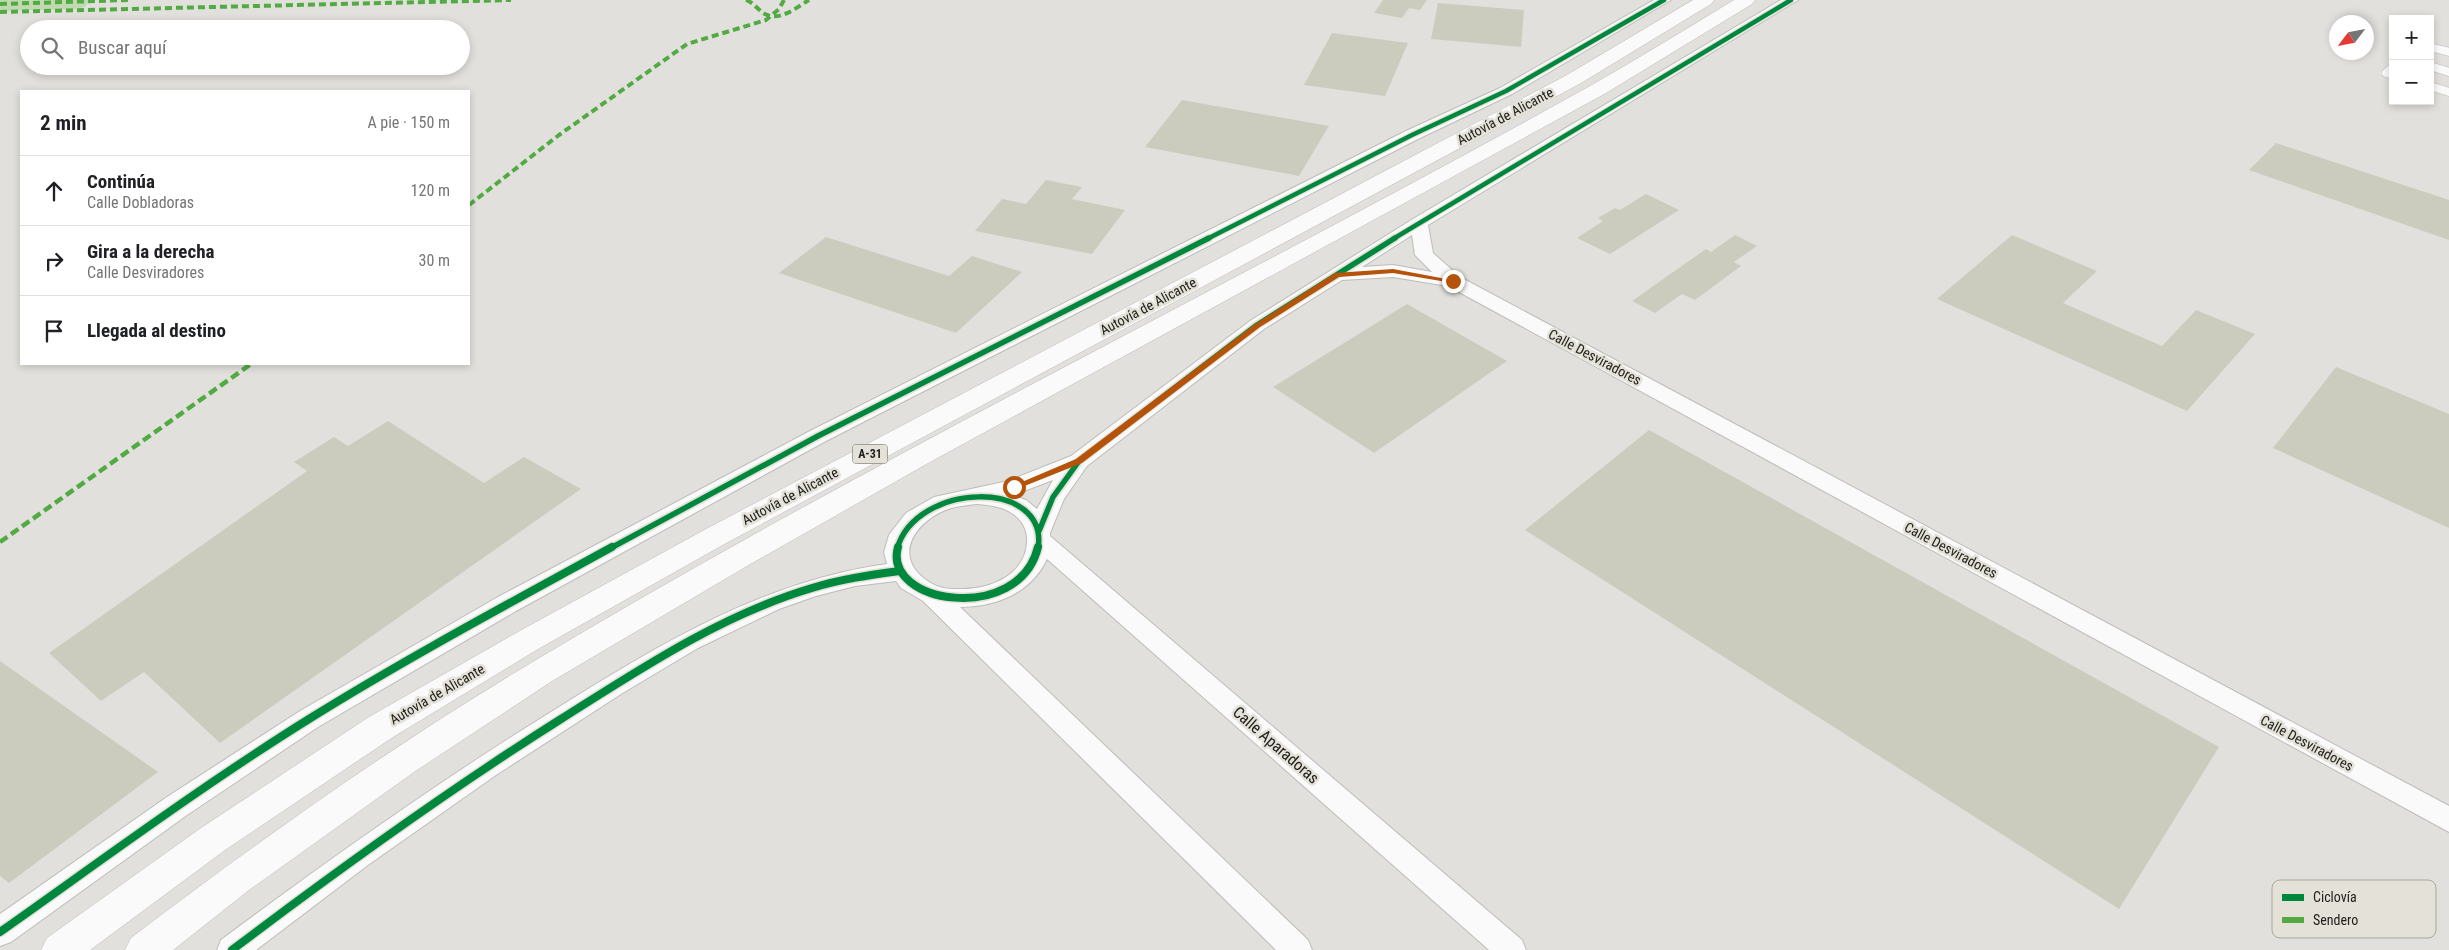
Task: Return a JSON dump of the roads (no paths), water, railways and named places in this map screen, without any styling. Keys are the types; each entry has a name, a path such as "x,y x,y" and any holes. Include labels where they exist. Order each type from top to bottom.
{"highway":[{"name":"Autovía de Alicante","path":"60,950 212,839 365,738 527,641 718,535 1574,79 1705,0"},
{"name":"Autovía de Alicante","path":"144,950 236,879 394,767 541,672 736,558 911,461 1590,93 1746,0"}],"street":[{"path":"0,932 177,806 309,719 508,604 818,436 1412,135 1506,91 1664,0"},
{"path":"1079,461 1053,497 1040,536 1037,558 1025,574 1006,588 983,597 957,600 933,596 919,590 908,582 900,571 896,557 898,541 906,527 920,514 937,504 957,498 977,496 1014,487 1079,461 1257,325 1419,223 1791,0"},
{"name":"Calle Desviradores","path":"1419,223 1424,254 1453,281 2449,820"},
{"name":"Calle Desviradores","path":"1337,275 1393,271 1453,281"},
{"path":"977,496 999,498 1017,506 1031,517 1040,536"},
{"name":"Calle Aparadoras","path":"1040,536 1511,950"},
{"path":"232,950 324,879 460,783 632,674 723,622 758,606 819,584 863,574 900,571"},
{"path":"933,596 1297,950"}],"lane":[{"path":"2434,47 2449,52"},
{"path":"2434,67 2449,72"},
{"path":"2434,87 2449,92"}],"waterway":[{"path":"0,2 74,0"}]}
